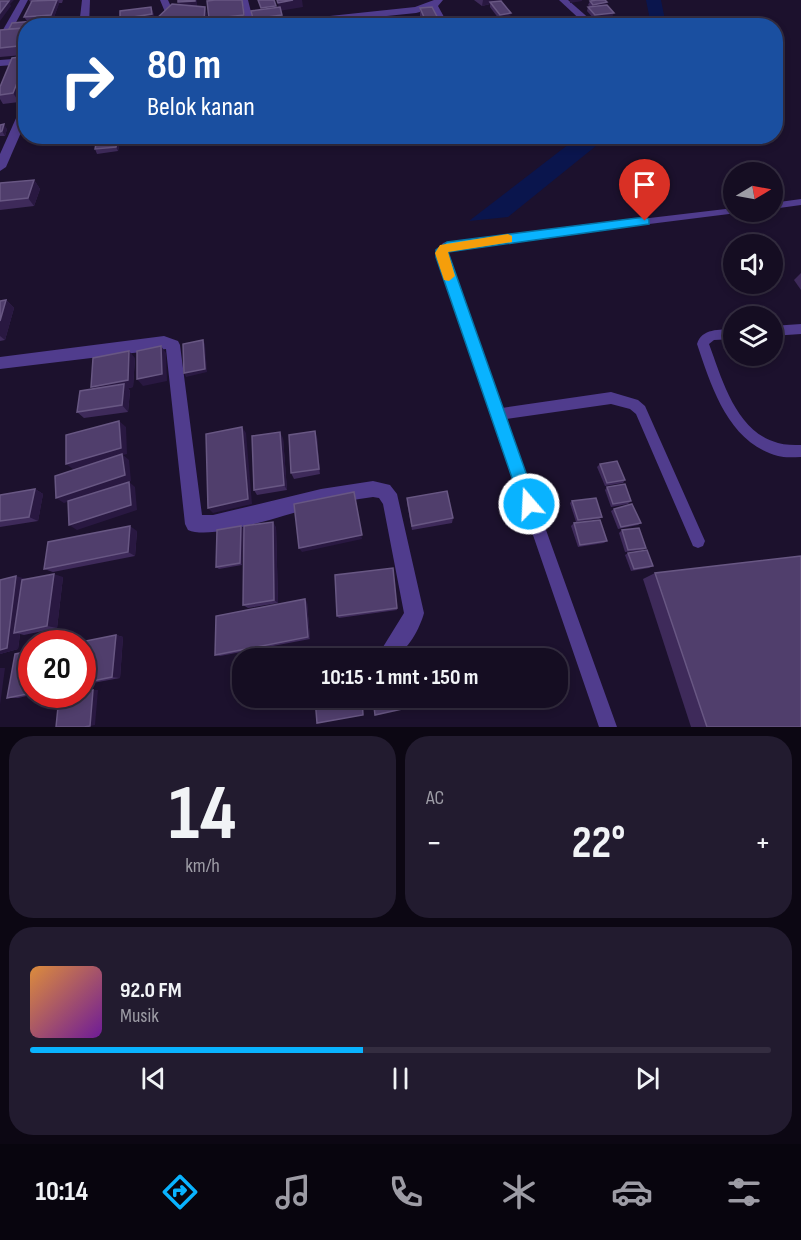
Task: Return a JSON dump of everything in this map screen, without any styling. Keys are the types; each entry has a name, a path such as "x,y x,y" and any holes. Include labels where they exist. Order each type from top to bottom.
{"street":[{"path":"0,43 24,0"},
{"path":"85,18 86,0"},
{"path":"164,18 170,13 165,0"},
{"path":"244,0 248,18"},
{"path":"563,0 583,18"},
{"path":"336,18 416,10 436,2 442,18"},
{"path":"0,63 18,62"},
{"path":"0,167 18,125"},
{"path":"0,363 164,342 173,345 194,524 213,524 321,497 373,489 384,491 391,500 414,613 412,621 393,647"}],"lane":[{"path":"783,204 801,202"},
{"path":"608,727 442,257 444,248 723,212"},
{"path":"783,330 801,329"},
{"path":"723,334 712,335 704,340 703,344 717,385 741,426 753,439 764,446 786,452 801,451"},
{"path":"498,414 611,398 634,404 641,410 698,542"}],"shaded area":[{"path":"646,0 661,0 665,18 650,18"},
{"path":"569,144 598,144 508,217 469,221"}],"building":[{"path":"57,0 51,15 24,17 32,1"},
{"path":"178,0 195,0 195,1 178,2"},
{"path":"242,0 244,15 209,18 207,1"},
{"path":"258,0 274,0 276,6 261,8"},
{"path":"277,0 293,0 278,3"},
{"path":"0,1 9,1 0,13"},
{"path":"501,1 511,13 500,15 490,2"},
{"path":"590,1 607,2 593,5"},
{"path":"172,4 205,7 204,18 157,18"},
{"path":"607,5 614,13 595,15 588,7"},
{"path":"151,7 152,14 120,18 120,11"},
{"path":"280,7 282,15 253,18 251,11"},
{"path":"432,7 438,18 424,18 420,8"},
{"path":"18,22 18,28 9,29 12,23"},
{"path":"18,29 18,46 0,48 0,30"},
{"path":"18,57 18,81 13,93 0,95 0,87 12,58"},
{"path":"96,144 117,144 116,147 95,149"},
{"path":"34,180 28,198 0,201 0,183"},
{"path":"6,300 0,321 0,301"},
{"path":"203,340 205,369 184,373 183,344"},
{"path":"161,346 162,374 137,379 137,351"},
{"path":"129,351 128,380 91,387 93,358"},
{"path":"124,384 122,405 77,412 80,391"},
{"path":"119,421 121,448 66,464 66,435"},
{"path":"242,427 248,499 208,508 206,434"},
{"path":"315,431 319,469 291,473 289,435"},
{"path":"280,432 284,485 254,490 252,436"},
{"path":"122,454 125,475 56,498 55,476"},
{"path":"617,461 625,480 607,483 600,464"},
{"path":"129,482 131,505 69,525 68,501"},
{"path":"625,484 631,501 613,504 607,487"},
{"path":"35,489 29,517 0,521 0,495"},
{"path":"447,491 453,518 412,526 407,498"},
{"path":"354,492 362,535 299,548 294,504"},
{"path":"596,498 602,517 578,520 572,501"},
{"path":"632,504 641,523 621,527 614,509"},
{"path":"600,520 607,541 580,545 574,523"},
{"path":"273,522 274,600 243,605 244,526"},
{"path":"130,526 128,552 44,569 48,542"},
{"path":"241,526 240,563 216,567 217,530"},
{"path":"639,528 646,548 628,550 622,530"},
{"path":"647,550 653,566 634,569 628,553"},
{"path":"801,556 801,727 707,727 655,573"},
{"path":"393,568 397,608 337,616 335,575"},
{"path":"54,574 47,626 18,630 14,633 22,580"},
{"path":"16,576 7,648 0,650 0,580"},
{"path":"305,599 308,637 251,648 232,648 232,652 215,655 216,616"},
{"path":"116,635 112,677 96,680 96,639"},
{"path":"18,653 18,696 7,698 15,654"},
{"path":"58,708 92,708 90,726 56,727"},
{"path":"316,708 363,708 363,715 317,723"},
{"path":"374,708 407,708 375,715"}],"slow traffic":[{"path":"449,276 441,253 447,246 508,239"}],"route":[{"path":"529,504 442,257 442,250 447,246 645,221"}]}
